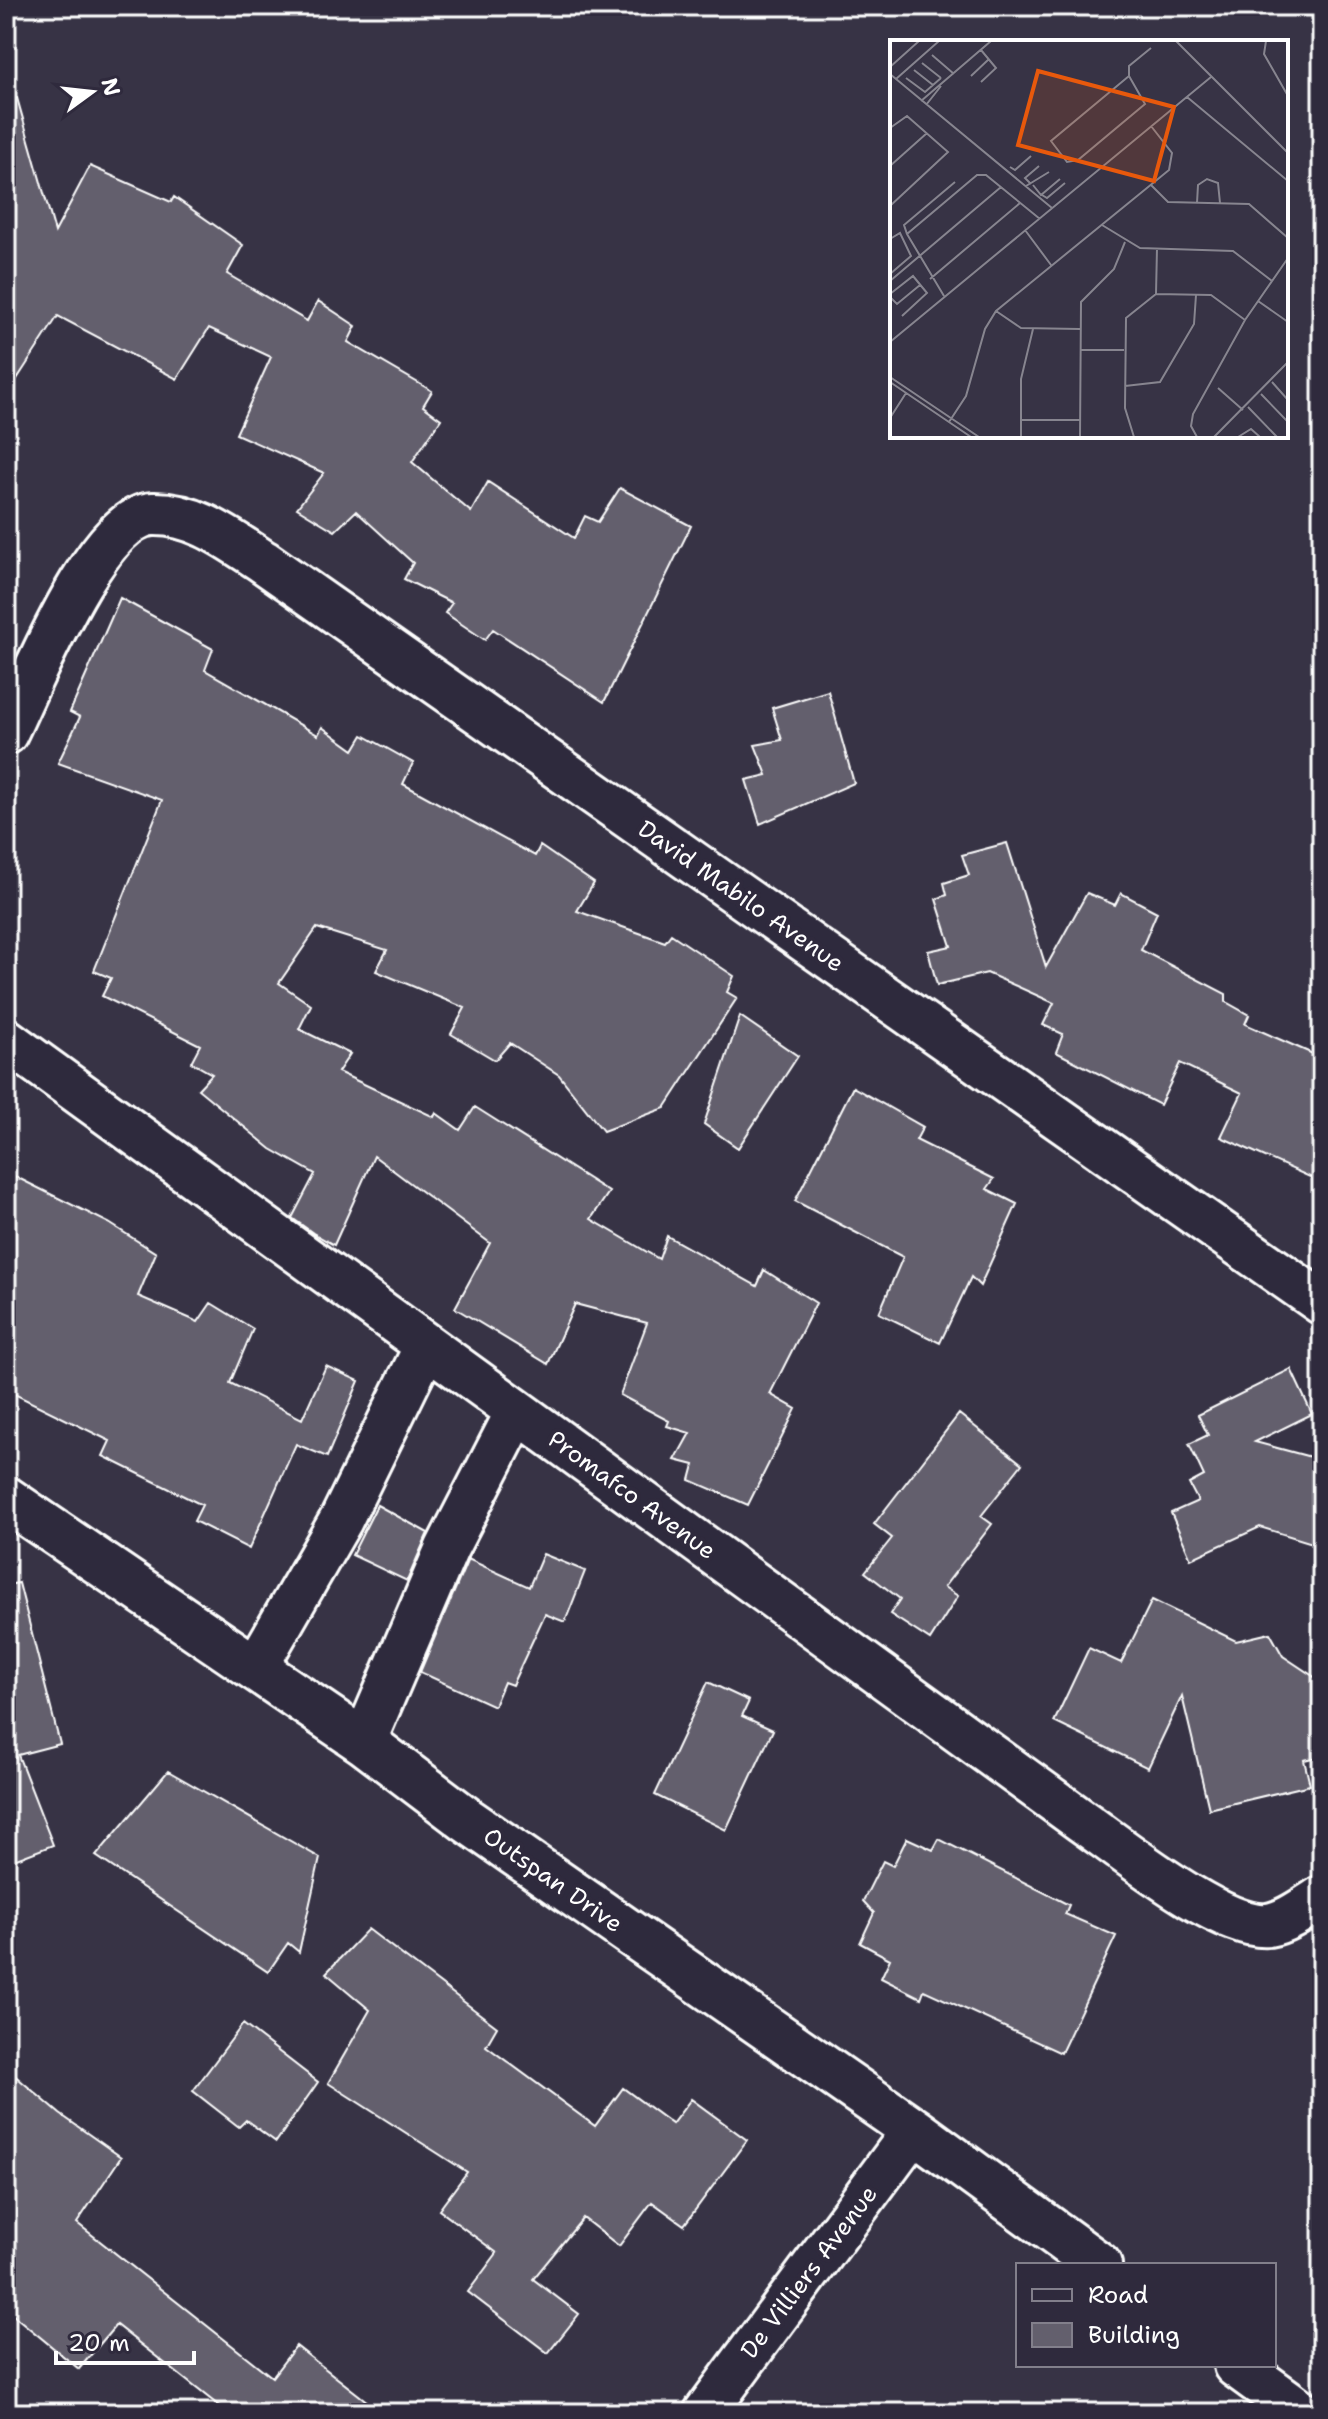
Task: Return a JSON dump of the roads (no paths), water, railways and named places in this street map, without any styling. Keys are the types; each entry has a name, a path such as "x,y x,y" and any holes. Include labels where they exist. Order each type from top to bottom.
{"street":[{"name":"David Mabilo Avenue","path":"6,733 87,571 125,523 149,514 174,515 205,525 264,562 1322,1303"},
{"name":"Promafco Avenue","path":"6,1040 1082,1821 1190,1895 1241,1924 1269,1925 1290,1917 1322,1897"},
{"path":"255,1669 341,1520 426,1346"},
{"path":"364,1742 440,1567 517,1412"},
{"name":"Outspan Drive","path":"6,1499 364,1742 480,1830 914,2130 1096,2263"},
{"name":"De Villiers Avenue","path":"705,2413 914,2130"},
{"path":"1239,2367 1302,2413"}]}
